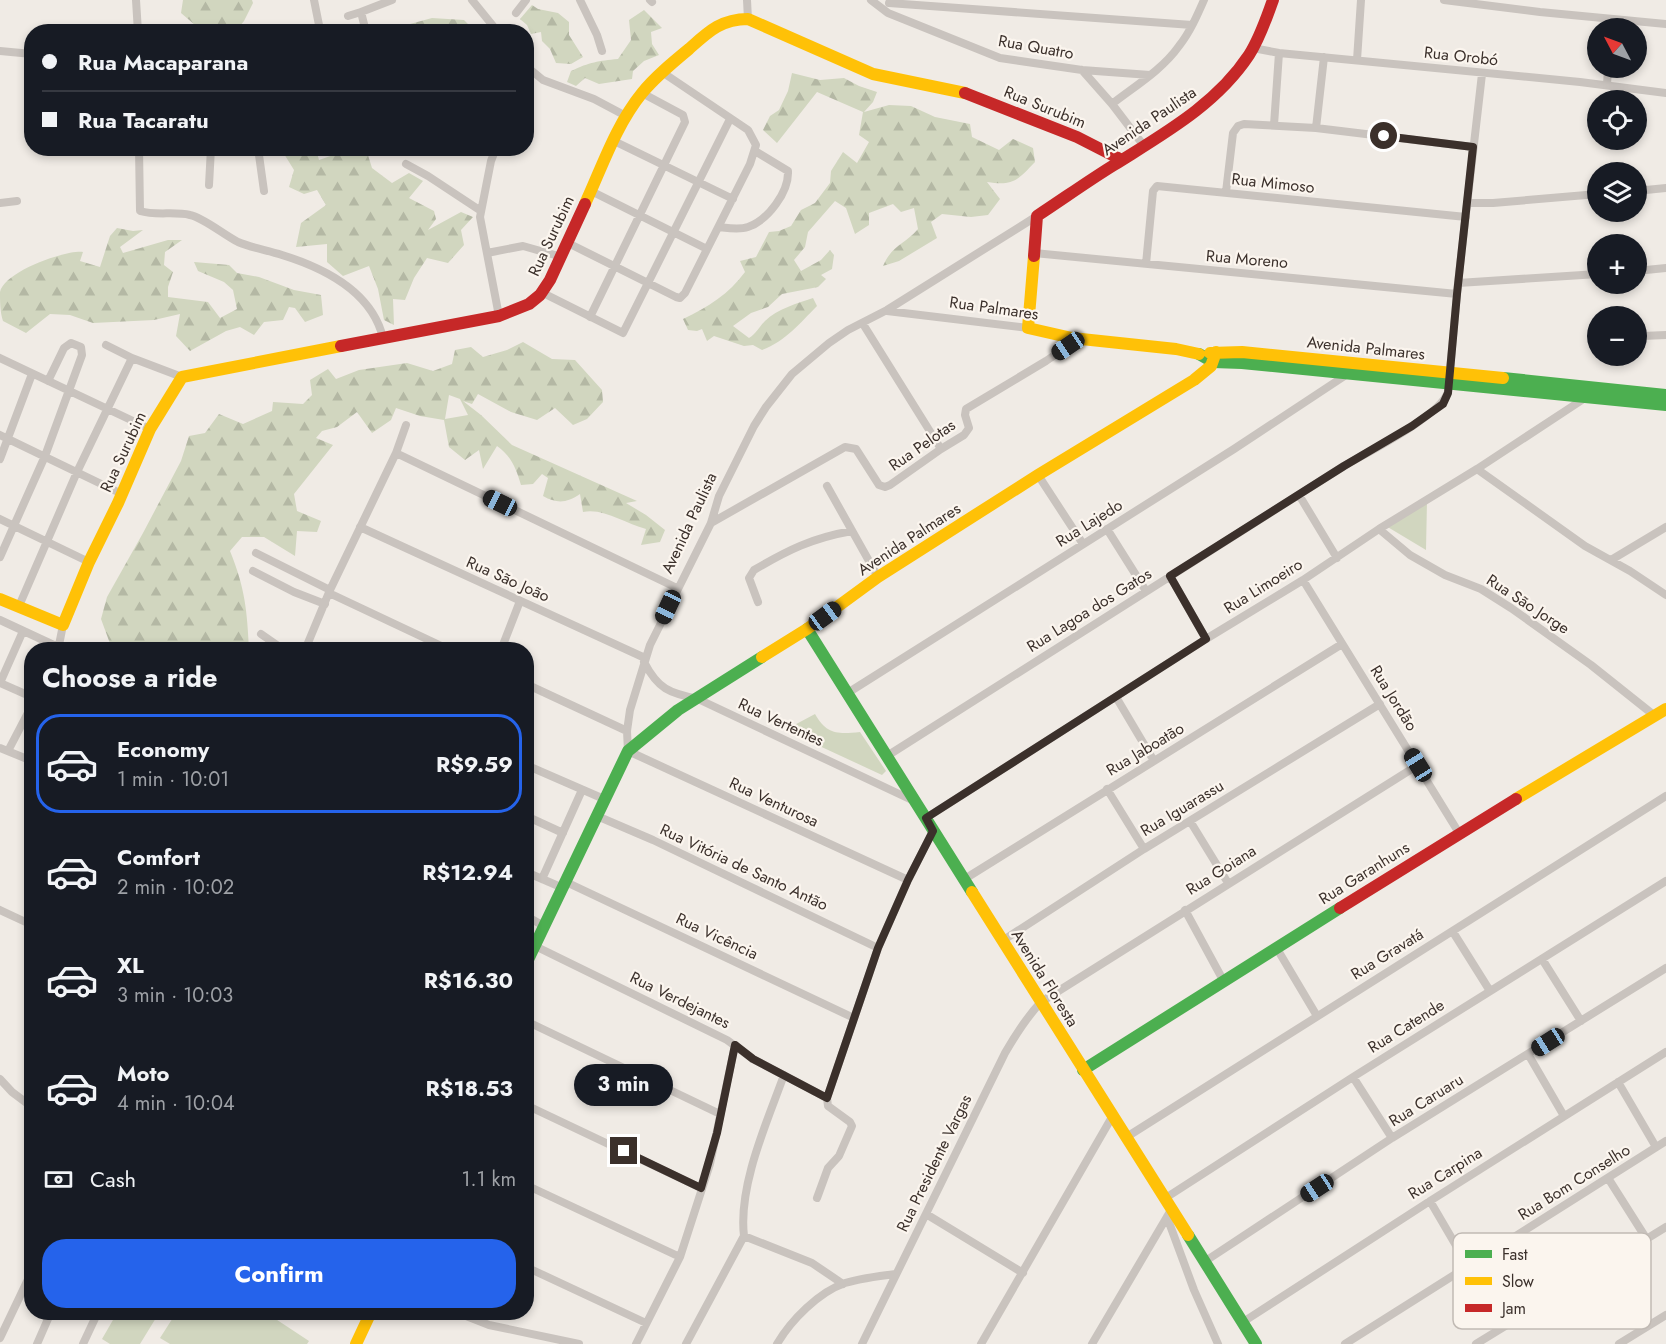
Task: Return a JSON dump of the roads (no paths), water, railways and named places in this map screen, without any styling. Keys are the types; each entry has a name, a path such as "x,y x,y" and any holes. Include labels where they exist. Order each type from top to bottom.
{"street":[{"path":"136,0 138,24"},
{"path":"314,0 319,24"},
{"path":"348,16 392,0"},
{"path":"472,0 492,24"},
{"path":"516,13 526,0"},
{"path":"580,0 597,34 602,51"},
{"path":"747,0 748,19"},
{"name":"Rua Quatro","path":"871,0 888,13 953,38 991,56 1015,62 1150,75"},
{"path":"1112,104 1169,58 1192,25 1204,0"},
{"name":"Avenida Paulista","path":"535,946 628,751 627,731 630,710 645,660 677,588 711,523 719,496 766,407 792,374 810,357 848,330 887,310 1037,216 1171,130 1207,104 1230,80 1253,48 1273,0"},
{"path":"1357,60 1361,0"},
{"path":"1444,0 1587,20"},
{"path":"888,13 890,1 1192,25"},
{"path":"361,12 364,24"},
{"name":"Rua Surubim","path":"63,625 150,429 182,377 499,316 528,307 543,292 562,257 626,116 642,93 662,72 723,22 740,18 748,19 873,74 960,91 1077,137 1122,160"},
{"path":"1647,24 1666,24"},
{"name":"Rua Orobó","path":"1253,48 1666,93"},
{"path":"0,51 24,54"},
{"path":"1274,125 1279,52"},
{"path":"1316,128 1324,57"},
{"path":"1082,70 1144,146"},
{"path":"568,243 680,298 685,293 733,199 756,145 748,130 662,72"},
{"path":"534,73 543,80 594,99 626,116"},
{"path":"1450,379 1458,283 1482,74"},
{"path":"1606,85 1607,78"},
{"path":"590,317 683,127 684,116 642,93"},
{"path":"543,292 623,333 730,118"},
{"path":"1226,192 1234,130 1244,124 1316,128 1473,147"},
{"path":"614,141 733,199"},
{"path":"719,227 747,227 763,218 775,205 784,189 788,171 755,151"},
{"path":"139,156 140,211 195,216 240,243 296,260 331,276 352,289 368,306 380,325 383,338"},
{"path":"209,185 211,156"},
{"path":"259,156 264,191"},
{"path":"492,156 480,217 499,316"},
{"path":"406,164 481,211"},
{"name":"Rua Mimoso","path":"1146,264 1155,187 1466,216"},
{"path":"1647,190 1666,188"},
{"path":"591,191 706,249"},
{"path":"1467,203 1587,195"},
{"path":"0,204 17,201"},
{"path":"1028,328 1037,216"},
{"path":"487,253 524,246 562,257"},
{"name":"Rua Moreno","path":"1034,253 1457,294"},
{"path":"1647,270 1666,268"},
{"path":"1458,283 1587,275"},
{"name":"Rua Palmares","path":"887,310 1028,328 1072,338 1176,349 1211,357"},
{"path":"863,324 941,449"},
{"path":"1647,336 1666,335"},
{"name":"Rua Pelotas","path":"711,523 845,447 856,449 875,481 885,487 968,431 966,409 1046,361 1068,346 1072,338"},
{"path":"0,557 45,456 69,393 82,355 83,349 79,345 70,343 64,348 48,381"},
{"path":"106,345 132,358 182,377"},
{"name":"Avenida Palmares","path":"1211,357 1242,352 1585,398 1666,405"},
{"name":"Avenida Palmares","path":"1211,357 1242,363 1346,375 1450,379 1666,395"},
{"name":"Avenida Palmares","path":"628,751 678,711 807,629 878,577 1202,374 1211,357"},
{"path":"0,358 69,393 150,429"},
{"path":"19,606 77,472 132,358"},
{"path":"0,459 32,374"},
{"name":"Rua Lajedo","path":"846,694 1234,449 1346,375"},
{"name":"Rua Lagoa dos Gatos","path":"887,756 1437,409 1445,400 1450,379"},
{"name":"Rua Limoeiro","path":"926,818 1206,639 1304,580 1379,529 1477,469 1585,398"},
{"path":"308,642 329,592 396,453 406,425"},
{"path":"0,435 122,494"},
{"path":"396,453 677,588"},
{"path":"1477,469 1585,546 1666,595"},
{"path":"1038,475 1083,544"},
{"path":"827,486 878,577"},
{"path":"1299,495 1337,558"},
{"path":"0,519 89,562"},
{"name":"Rua São João","path":"360,527 645,660"},
{"path":"1611,560 1666,527"},
{"path":"1107,529 1146,591"},
{"name":"Rua São Jorge","path":"1379,529 1420,561 1445,575 1481,589 1511,608 1662,714"},
{"path":"758,602 749,578 754,570 799,545 823,536 852,531"},
{"path":"256,553 329,592 433,642"},
{"path":"253,571 294,592 325,604"},
{"path":"1170,576 1206,639"},
{"name":"Rua Jordão","path":"1304,580 1460,833"},
{"path":"0,599 63,625 59,642"},
{"path":"504,642 520,601"},
{"path":"0,620 46,642"},
{"name":"Avenida Floresta","path":"807,629 1164,1199 1169,1214 1204,1262 1256,1344"},
{"path":"23,631 0,683 24,694"},
{"path":"261,634 272,642"},
{"name":"Rua Jaboatão","path":"963,880 1342,644"},
{"name":"Rua Vertentes","path":"645,660 656,680 669,692 698,699 914,801"},
{"path":"534,688 627,731"},
{"path":"1116,696 1154,761"},
{"name":"Rua Iguarassu","path":"1002,941 1144,849 1380,704"},
{"name":"Rua Garanhuns","path":"1083,1070 1460,833 1662,714"},
{"path":"24,718 4,750 24,758"},
{"name":"Rua Venturosa","path":"628,751 908,880"},
{"name":"Rua Goiana","path":"1041,1002 1418,765"},
{"path":"534,769 604,799"},
{"path":"1107,789 1144,849"},
{"path":"542,879 582,790"},
{"name":"Rua Gravatá","path":"1125,1138 1666,796"},
{"name":"Rua Vitória de Santo Antão","path":"597,816 663,845 878,948"},
{"path":"534,820 563,833"},
{"path":"1190,821 1228,883"},
{"path":"827,1098 878,948 933,831"},
{"name":"Rua Vicência","path":"534,876 565,885 854,1018"},
{"name":"Rua Catende","path":"1164,1199 1353,1077 1666,881"},
{"path":"0,910 24,921"},
{"path":"1185,910 1223,980"},
{"path":"534,920 544,926"},
{"path":"1453,932 1490,991"},
{"name":"Rua Verdejantes","path":"535,946 735,1045 753,1059 827,1098 828,1106 852,1126 839,1156 828,1168 817,1198"},
{"path":"1276,947 1317,1016"},
{"path":"1542,959 1581,1021"},
{"name":"Rua Caruaru","path":"1204,1262 1392,1138 1666,968"},
{"name":"Rua Presidente Vargas","path":"862,1344 1014,1037 1026,1018 1041,1002"},
{"path":"534,1025 720,1114"},
{"path":"636,1344 680,1257 712,1154 735,1045"},
{"name":"Rua Carpina","path":"1243,1322 1666,1052"},
{"path":"1528,1054 1564,1116"},
{"path":"686,1344 744,1236 742,1220 747,1187 784,1075"},
{"path":"1353,1077 1392,1138"},
{"path":"0,1079 24,1101"},
{"path":"1618,1082 1656,1147"},
{"path":"534,1109 701,1188"},
{"path":"981,1344 1112,1117"},
{"name":"Rua Bom Conselho","path":"1520,1233 1666,1141"},
{"path":"1608,1178 1642,1233"},
{"path":"534,1189 680,1257"},
{"path":"1430,1201 1453,1240"},
{"path":"926,1214 1023,1273"},
{"path":"1092,1344 1169,1214"},
{"path":"1169,1214 1194,1290 1218,1344"},
{"path":"1651,1236 1666,1227"},
{"path":"744,1236 812,1263 843,1284"},
{"path":"534,1271 646,1323"},
{"path":"777,1344 789,1326 805,1309 843,1284 896,1274"},
{"name":"Rua Bom Conselho","path":"1345,1344 1453,1276"},
{"path":"0,1338 24,1288"},
{"path":"1651,1324 1666,1315"},
{"path":"37,1344 48,1320"},
{"path":"83,1344 94,1320"},
{"path":"356,1344 368,1320"},
{"path":"475,1320 489,1326 579,1344"},
{"path":"1476,1344 1500,1329"},
{"path":"1619,1344 1643,1329"}]}
